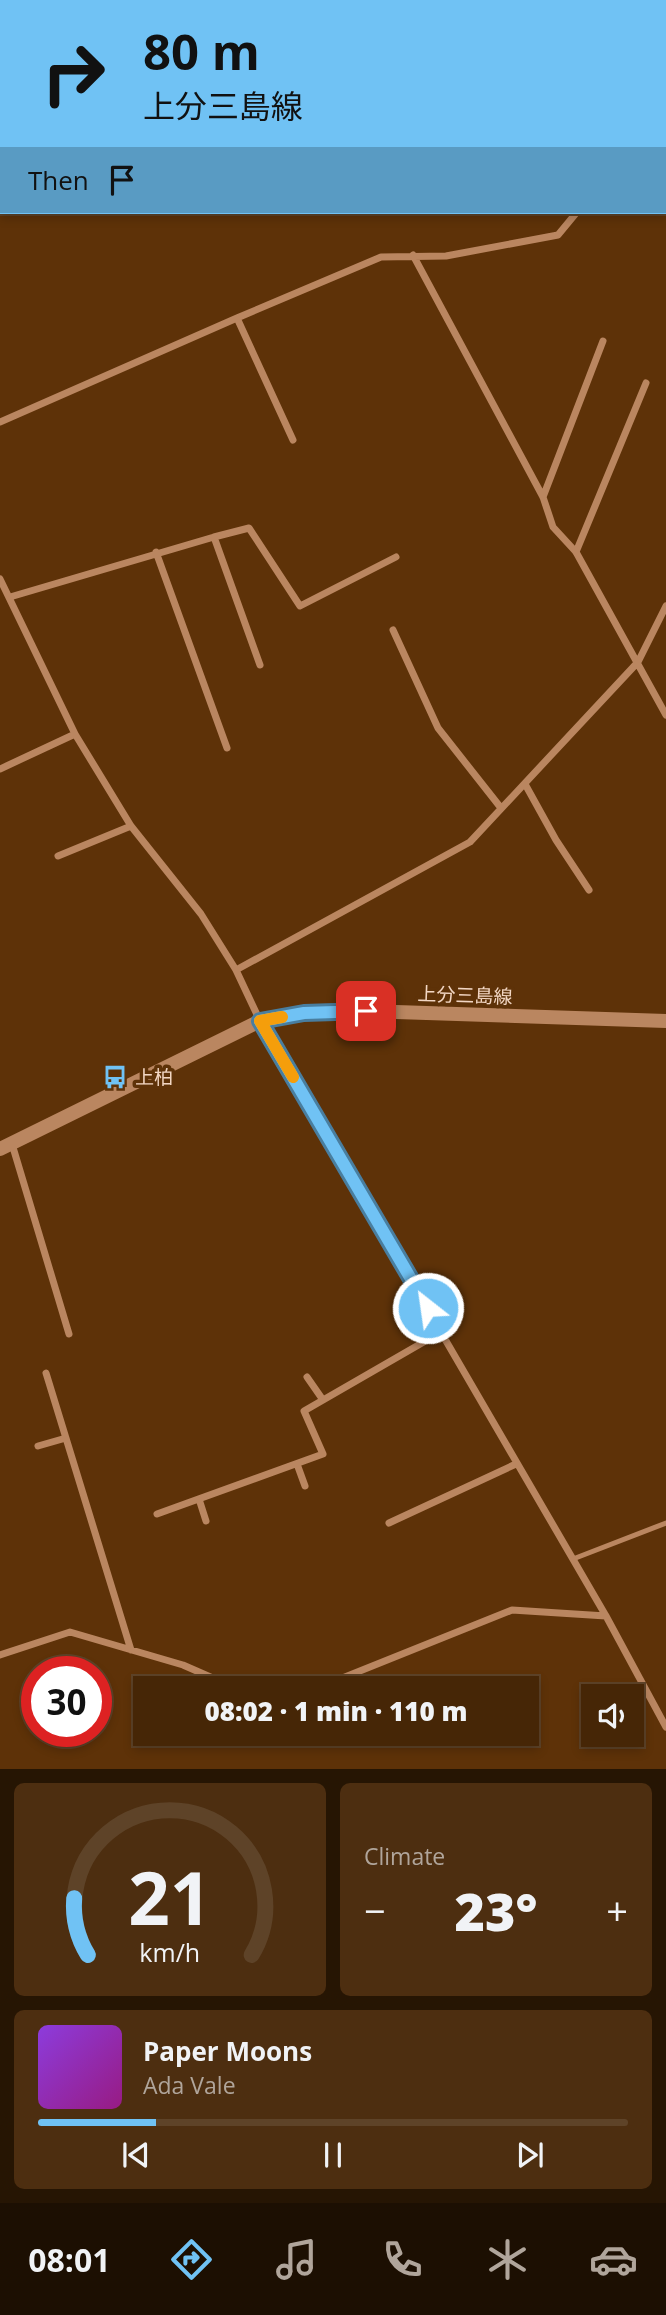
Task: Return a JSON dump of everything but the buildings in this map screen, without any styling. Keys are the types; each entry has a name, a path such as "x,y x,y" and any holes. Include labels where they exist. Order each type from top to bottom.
{"main road":[{"name":"上分三島線","path":"6,1147 260,1021 304,1013 366,1011 666,1021"}],"street":[{"path":"0,422 381,257 446,256 558,235 575,214"},
{"path":"413,255 543,497 553,527 576,552 666,715"},
{"path":"236,318 293,440"},
{"path":"543,497 603,341"},
{"path":"576,552 646,383"},
{"path":"9,597 156,552 249,528 300,606 396,557"},
{"path":"214,537 260,665"},
{"path":"156,552 227,748"},
{"path":"0,579 75,734 131,826 201,914 236,970 260,1021 606,1616 666,1727"},
{"path":"236,970 470,842 638,662 666,606"},
{"path":"393,630 438,729 501,808"},
{"path":"0,769 75,734"},
{"path":"524,783 556,840 589,890"},
{"path":"58,856 131,826"},
{"path":"6,1147 69,1334"},
{"path":"157,1514 323,1454 304,1411 442,1332"},
{"path":"46,1373 131,1650"},
{"path":"307,1377 323,1400"},
{"path":"38,1446 66,1438"},
{"path":"297,1464 305,1486"},
{"path":"389,1523 516,1464"},
{"path":"199,1499 206,1521"},
{"path":"347,1676 512,1610 606,1616"},
{"path":"0,1655 71,1632 183,1665 208,1676"}],"lane":[{"path":"573,1559 666,1523"}],"slow traffic":[{"path":"282,1017 260,1021 293,1077"}],"place":[{"name":"上柏","path":"115,1077"}],"route":[{"path":"366,1011 304,1013 260,1021 428,1308"}]}
